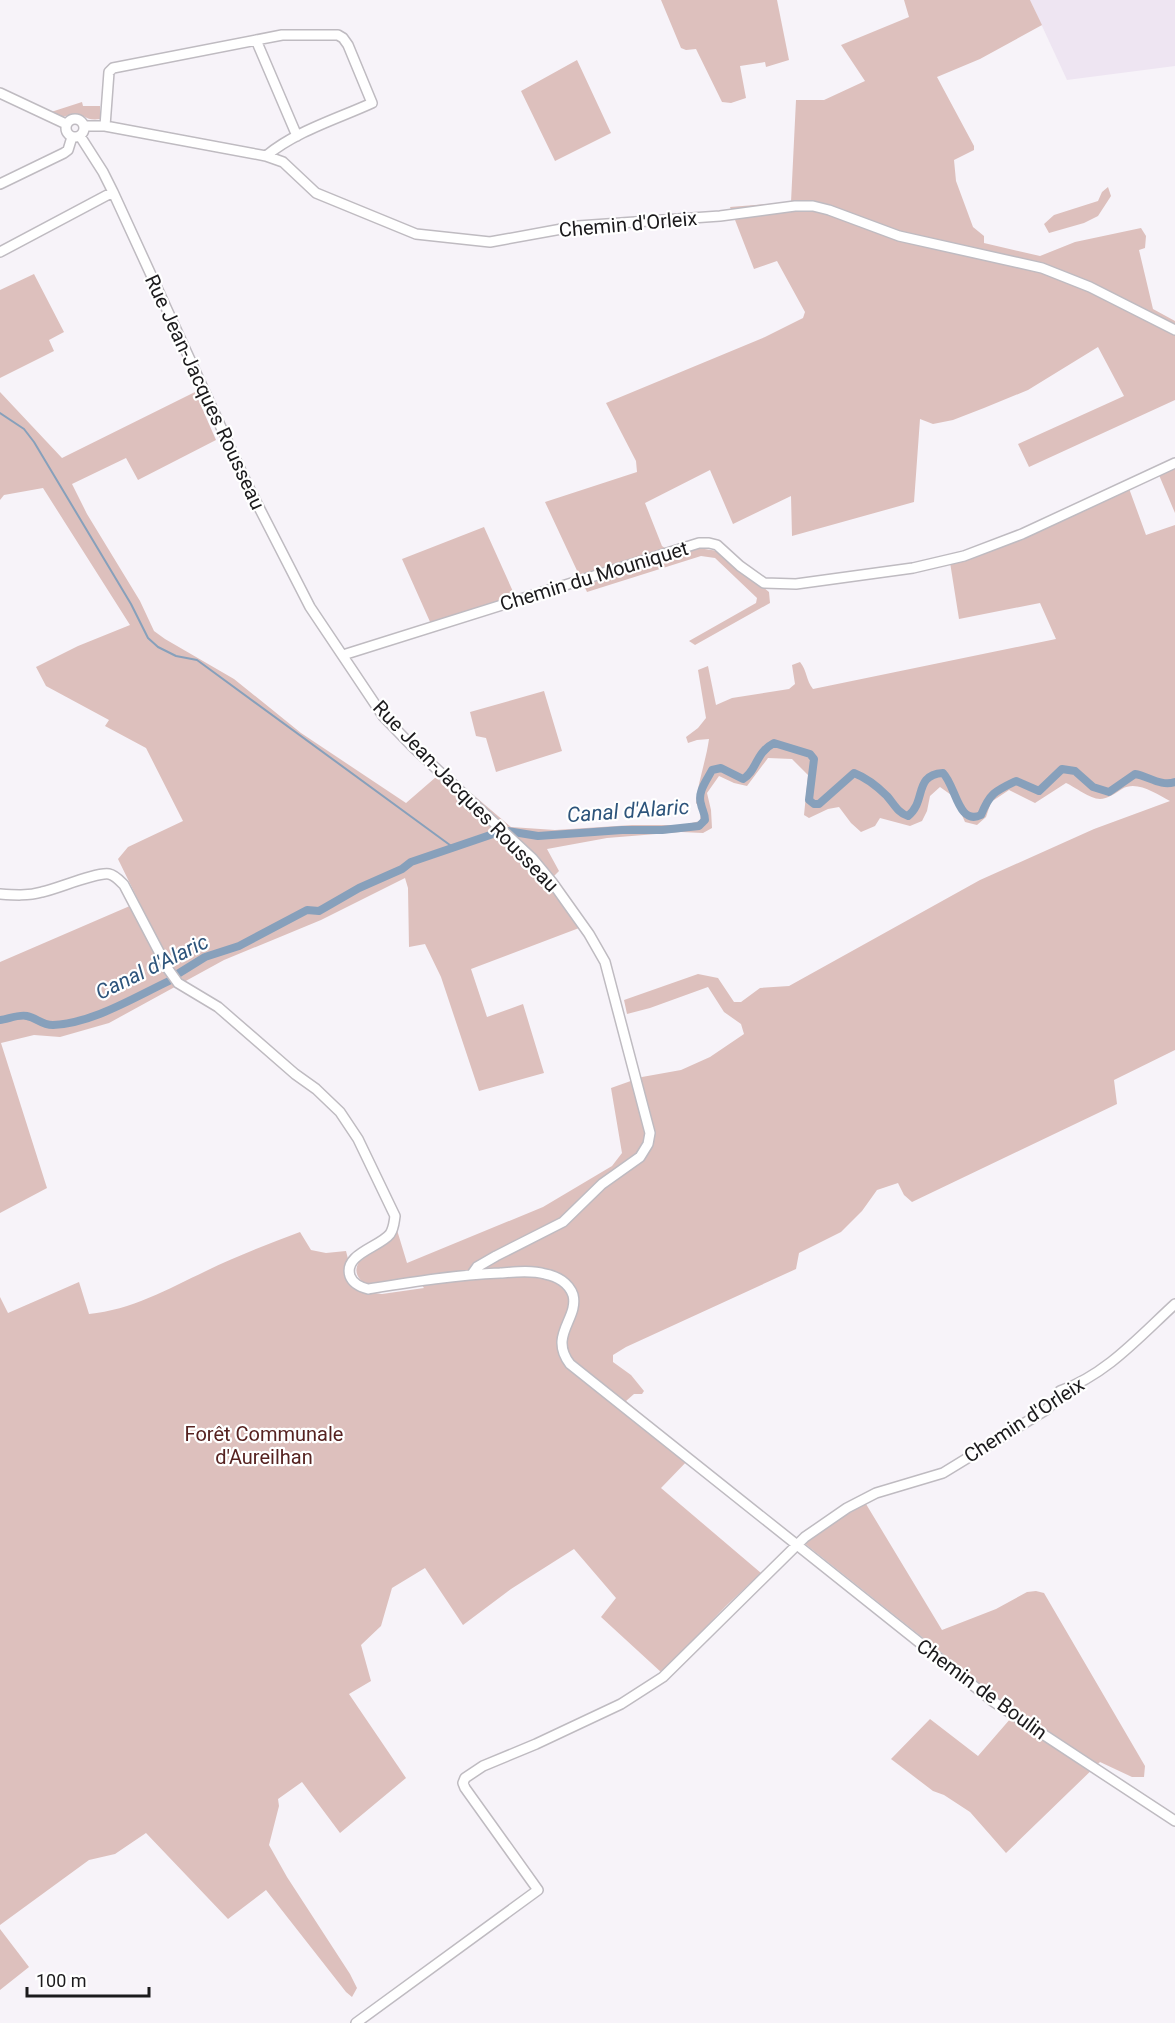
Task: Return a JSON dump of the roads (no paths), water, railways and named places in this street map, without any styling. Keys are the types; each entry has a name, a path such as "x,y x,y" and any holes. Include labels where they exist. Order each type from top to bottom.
{"street":[{"path":"105,126 112,68 282,35 338,35 343,38 372,103 297,136 266,156"},
{"path":"256,40 297,136"},
{"path":"0,93 66,124"},
{"path":"0,184 68,150 76,136 83,132 84,126 81,121 70,120 66,124 66,130 76,136"},
{"name":"Chemin d'Orleix","path":"84,126 105,126 266,156 283,162 316,193 416,234 490,242 578,226 720,216 795,206 813,207 829,210 899,236 1042,268 1090,287 1175,330"},
{"name":"Rue Jean-Jacques Rousseau","path":"76,136 103,172 113,192 247,484 310,607 383,716 501,828 552,882 589,934 605,962 650,1133 648,1144 640,1156 602,1184 564,1222 496,1256 477,1267 472,1274"},
{"path":"0,252 113,192"},
{"name":"Chemin du Mouniquet","path":"343,656 699,543 717,546 764,583 796,584 913,568 964,556 1022,534 1175,463"},
{"name":"Chemin de Boulin","path":"0,894 24,895 42,892 109,874 124,885 168,969 178,983 218,1007 340,1112 350,1126 394,1216 393,1227 388,1236 352,1260 349,1269 354,1283 368,1289 472,1274 545,1274 563,1281 569,1286 574,1301 562,1339 563,1351 570,1364 994,1702 1175,1821"},
{"name":"Chemin d'Orleix","path":"356,2023 538,1890 465,1788 465,1778 483,1766 537,1744 621,1704 663,1677 805,1537 848,1508 876,1493 943,1473 1046,1410 1056,1400 1060,1391 1078,1385 1104,1368 1175,1304"}],"waterway":[{"path":"0,413 24,429 34,442 131,604 148,638 158,647 176,656 197,660 454,848"},
{"name":"Canal d'Alaric","path":"0,1020 24,1016 53,1025 98,1015 169,981 205,957 239,946 307,910 319,911 359,888 402,869 411,862 499,832 507,831 538,836 699,826 705,820 700,795 712,770 721,768 743,779 748,776 763,752 774,743 810,754 814,759 809,800 814,804 819,804 854,773 876,786 908,816 914,810 928,778 943,773 962,810 973,817 981,815 990,797 1003,787 1016,781 1039,791 1062,769 1075,771 1093,787 1109,792 1135,774 1160,782 1175,782"}],"park label":[{"name":"Forêt Communale d'Aureilhan","path":"264,1446"}]}
